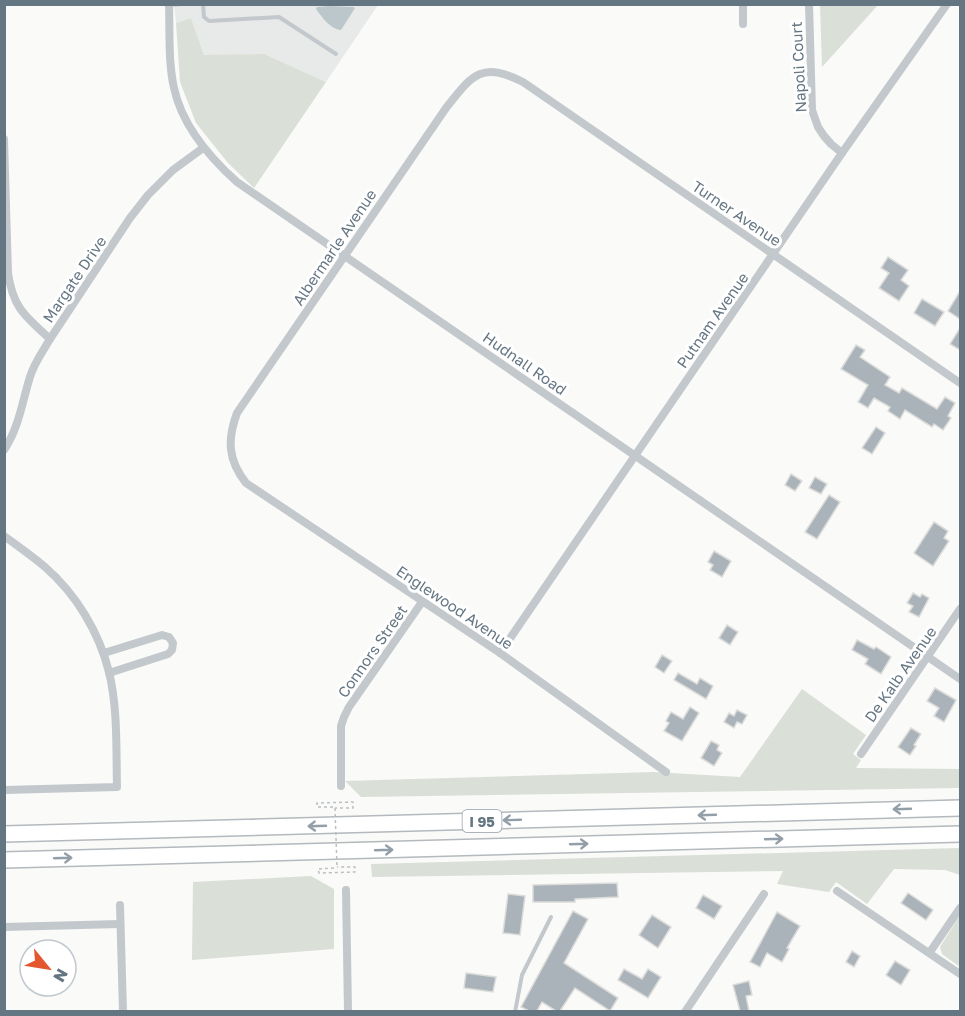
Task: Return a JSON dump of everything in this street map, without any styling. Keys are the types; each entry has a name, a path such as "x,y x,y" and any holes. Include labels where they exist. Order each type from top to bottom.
{"highway":[{"name":"I 95","path":"4,834 960,808"},
{"name":"I 95","path":"4,860 960,834"}],"street":[{"path":"743,4 743,24"},
{"name":"Napoli Court","path":"809,4 812,110 824,136 842,153"},
{"name":"Putnam Avenue","path":"500,653 842,153 947,4"},
{"name":"Hudnall Road","path":"169,5 171,71 177,99 185,118 203,148 237,182 960,679"},
{"name":"Turner Avenue","path":"495,72 523,82 960,383"},
{"name":"Albermarle Avenue","path":"233,462 230,453 230,439 232,424 237,413 446,108 466,83 475,76 495,72"},
{"path":"4,139 10,288 24,316 50,339"},
{"name":"Margate Drive","path":"4,450 16,427 30,375 50,339 130,218 148,195 173,170 203,148"},
{"name":"Englewood Avenue","path":"233,462 246,483 500,653 666,772"},
{"path":"4,536 60,581 86,617 104,653 115,717 117,787 4,790"},
{"name":"Connors Street","path":"340,786 341,726 344,717 422,602"},
{"name":"De Kalb Avenue","path":"861,754 960,609"},
{"path":"104,653 162,635 169,637 172,643 172,650 168,654 109,673"},
{"path":"346,890 348,1011"},
{"path":"837,891 960,974"},
{"path":"685,1011 764,894"},
{"path":"120,905 123,1011"},
{"path":"930,952 960,908"},
{"path":"4,927 120,924"}],"lane":[{"path":"169,5 181,4"},
{"path":"203,4 204,17 209,21 279,16 336,54"},
{"path":"515,1011 522,975 551,917"}],"path":[{"path":"353,802 353,808 334,807 317,807 317,803 353,802"},
{"path":"334,807 336,868"},
{"path":"355,867 355,872 319,873 318,868 336,868 355,867"}],"shaded area":[{"path":"174,5 378,5 326,82 266,55 204,55 191,18 176,23"},
{"path":"820,5 878,5 822,67"},
{"path":"330,6 355,8 341,30 330,25 316,9"},
{"path":"191,18 204,55 264,54 326,82 254,188 228,163 196,123 180,82 176,23"},
{"path":"802,689 866,735 853,754 861,760 856,768 960,769 960,788 361,797 345,781 654,772 740,777"},
{"path":"960,848 960,875 945,870 894,869 867,904 836,882 829,892 777,884 783,871 372,877 371,864"},
{"path":"311,876 334,889 334,949 192,960 193,882"},
{"path":"960,915 960,967 942,954 940,947"}],"building":[{"path":"888,257 908,270 901,280 909,286 899,301 879,288 889,273 881,268"},
{"path":"960,291 960,319 948,311"},
{"path":"922,299 944,312 935,326 914,313"},
{"path":"960,328 960,350 950,344"},
{"path":"856,345 865,350 860,357 890,377 885,385 899,393 902,388 937,409 945,397 955,403 948,416 951,418 943,430 934,424 932,427 905,410 900,419 888,411 890,407 874,398 868,408 858,402 868,385 841,369"},
{"path":"876,427 885,433 872,454 862,448"},
{"path":"791,474 802,481 795,491 785,485"},
{"path":"815,477 827,484 821,494 809,488"},
{"path":"829,495 840,502 817,539 805,532"},
{"path":"934,522 948,531 944,538 949,541 933,566 914,553"},
{"path":"714,551 731,561 722,577 710,570 713,565 708,562"},
{"path":"913,593 929,598 919,617 909,612 913,606 907,603"},
{"path":"727,625 738,632 730,645 719,638"},
{"path":"857,640 874,649 876,647 891,657 881,674 865,664 868,659 852,650"},
{"path":"662,655 672,661 664,673 655,667"},
{"path":"678,673 697,684 700,678 713,686 706,699 674,680"},
{"path":"935,688 956,700 944,722 934,716 939,708 927,701"},
{"path":"690,707 699,713 682,741 664,731 669,723 666,721 671,712 683,719"},
{"path":"737,710 747,715 742,724 737,722 734,728 724,722 729,713 734,716"},
{"path":"911,728 921,734 910,755 898,747"},
{"path":"711,741 719,745 717,750 722,753 714,766 701,758"},
{"path":"617,883 618,897 575,899 575,902 533,902 533,885"},
{"path":"908,893 933,910 926,920 901,903"},
{"path":"508,894 525,896 520,935 503,933"},
{"path":"703,895 722,906 714,919 696,908"},
{"path":"573,911 588,919 564,963 618,998 610,1011 575,988 560,1011 542,1002 537,1011 529,1011 521,1007"},
{"path":"777,912 800,926 782,962 767,953 760,967 750,962"},
{"path":"652,915 671,927 658,948 639,935"},
{"path":"852,951 860,956 854,967 846,962"},
{"path":"895,961 910,970 901,985 886,975"},
{"path":"624,969 642,979 648,969 661,977 648,998 618,980"},
{"path":"466,973 496,977 493,992 464,988"},
{"path":"749,981 752,995 746,996 749,1011 740,1011 733,985"}]}
